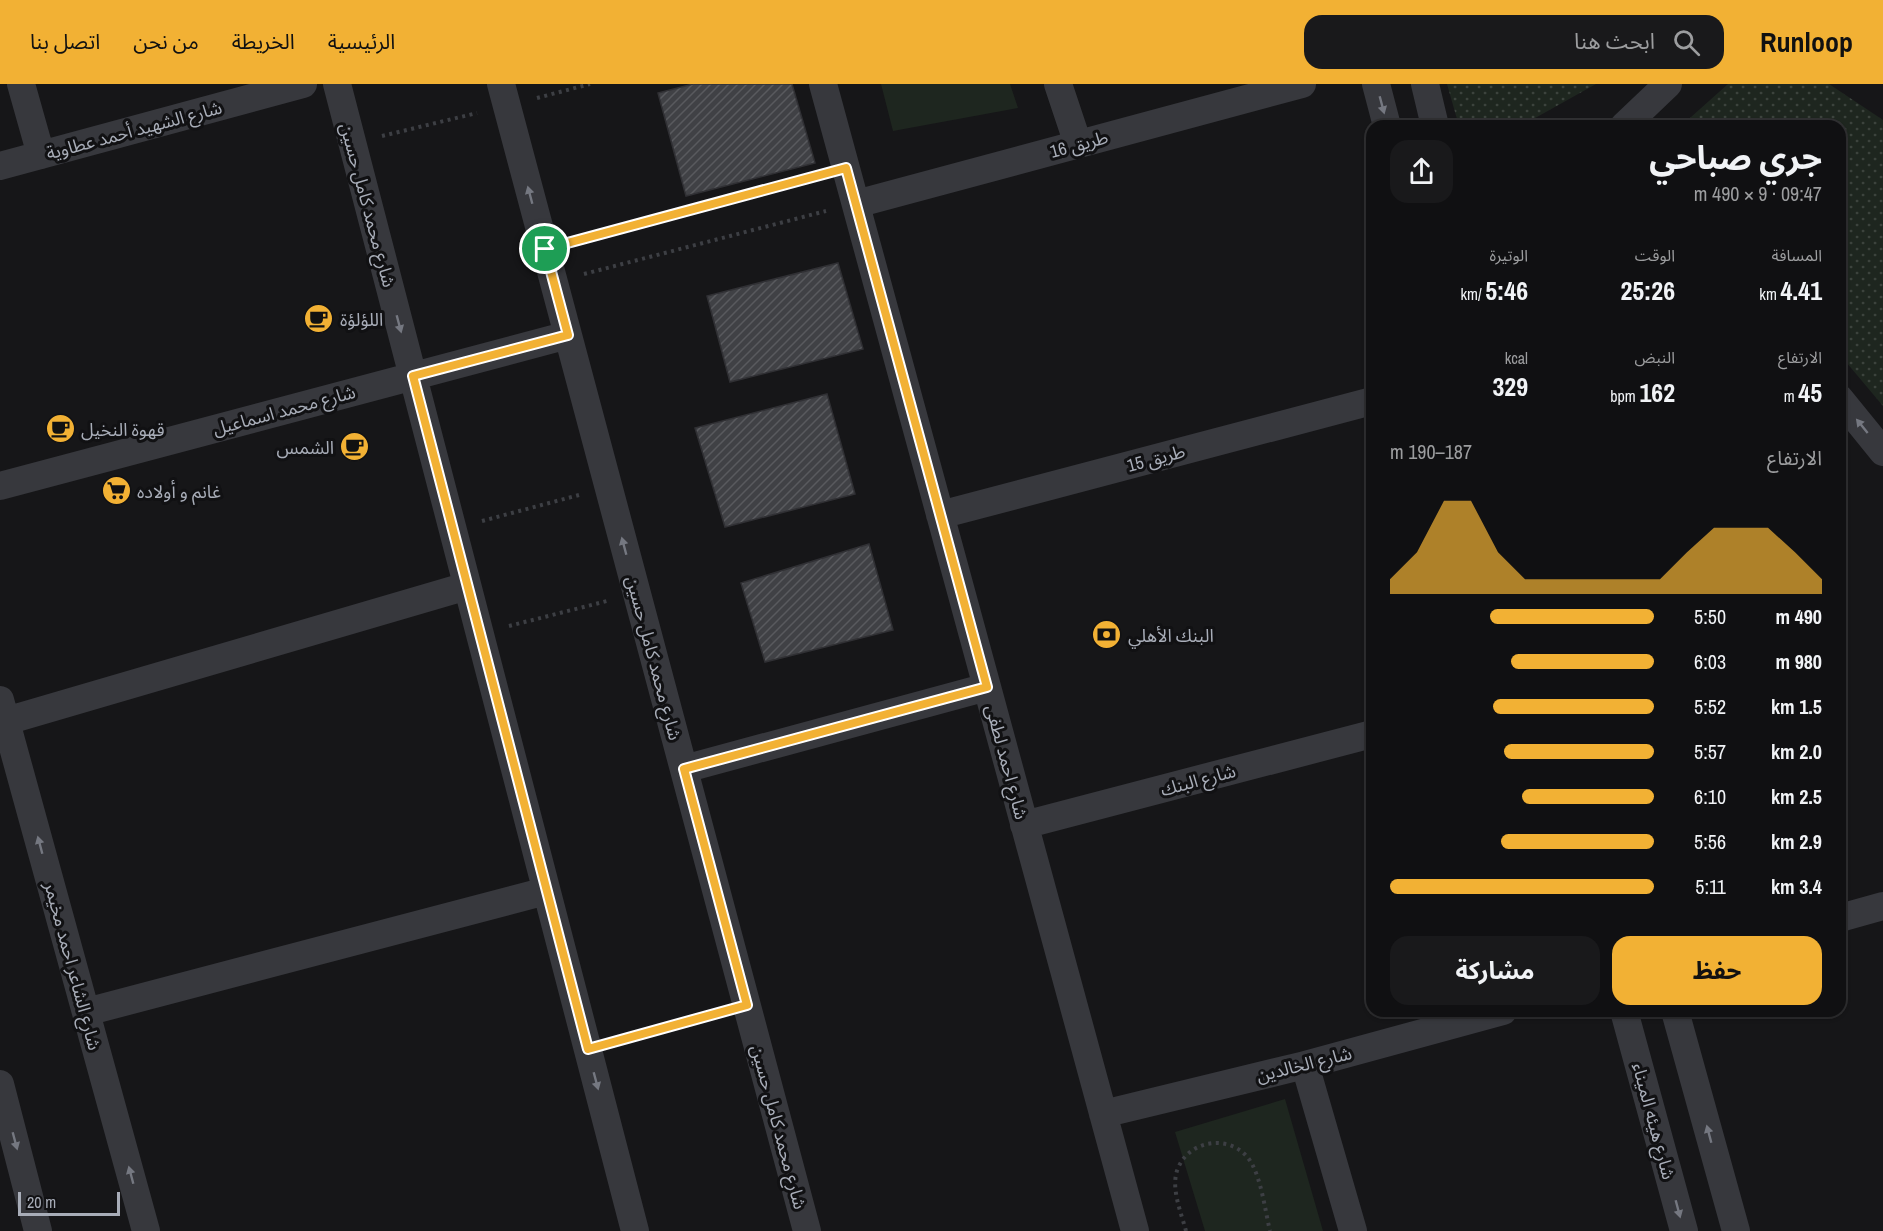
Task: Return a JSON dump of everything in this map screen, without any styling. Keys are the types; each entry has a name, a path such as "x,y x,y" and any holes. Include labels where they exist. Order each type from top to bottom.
{"street":[{"path":"21,84 41,155"},
{"name":"شارع الشهيد أحمد عطاوية","path":"0,166 303,84"},
{"name":"شارع محمد كامل حسين","path":"337,84 635,1231"},
{"name":"شارع احمد لطفى","path":"823,84 1135,1231"},
{"path":"1058,84 1078,144"},
{"name":"طريق 16","path":"855,204 1302,84"},
{"path":"1376,84 1385,120"},
{"path":"1425,84 1434,120"},
{"path":"1630,120 1668,84"},
{"name":"شارع محمد كامل حسين","path":"504,95 807,1231"},
{"name":"شارع محمد اسماعيل","path":"0,486 568,335"},
{"name":"طريق 15","path":"940,514 1366,403"},
{"path":"1846,406 1883,452"},
{"path":"3,711 467,586"},
{"path":"684,769 987,687"},
{"name":"شارع الشاعر احمد مخيمر","path":"3,711 146,1231"},
{"name":"شارع البنك","path":"1024,825 1366,736"},
{"path":"86,1012 546,891"},
{"path":"1846,916 1883,906"},
{"name":"شارع الخالدين","path":"1103,1114 1305,1065 1481,1017"},
{"name":"شارع هيئه الميناء","path":"1626,1017 1684,1231"},
{"path":"1677,1017 1736,1231"},
{"path":"1305,1065 1353,1231"},
{"path":"0,1084 38,1231"}],"path":[{"path":"352,142 504,95 590,84"},
{"path":"545,249 846,168"},
{"path":"554,282 855,204"},
{"path":"452,529 609,487"},
{"path":"480,634 637,594"},
{"path":"588,1049 747,1005"},
{"path":"1186,1231 1176,1189 1178,1169 1194,1149 1219,1142 1233,1146 1252,1164 1270,1231"}],"shaded area":[{"path":"881,84 1010,84 1018,108 893,131"},
{"path":"1447,84 1596,84 1532,120 1457,120"},
{"path":"1728,84 1829,84 1883,120 1883,406 1846,362 1846,120 1688,120"},
{"path":"1285,1099 1323,1231 1205,1231 1175,1132"}],"building":[{"path":"693,84 792,84 815,163 686,196 658,93"},
{"path":"838,263 863,349 730,382 707,296"},
{"path":"827,394 855,494 725,527 695,428"},
{"path":"869,544 893,630 765,662 741,583"}],"place":[{"name":"اللؤلؤة","path":"319,319"},
{"name":"قهوة النخيل","path":"60,429"},
{"name":"الشمس","path":"355,447"},
{"name":"غانم و أولاده","path":"116,491"},
{"name":"البنك الأهلي","path":"1107,635"}],"route":[{"path":"846,168 987,687 684,769 747,1005 588,1049 413,376 568,335 545,249 846,168"}]}
